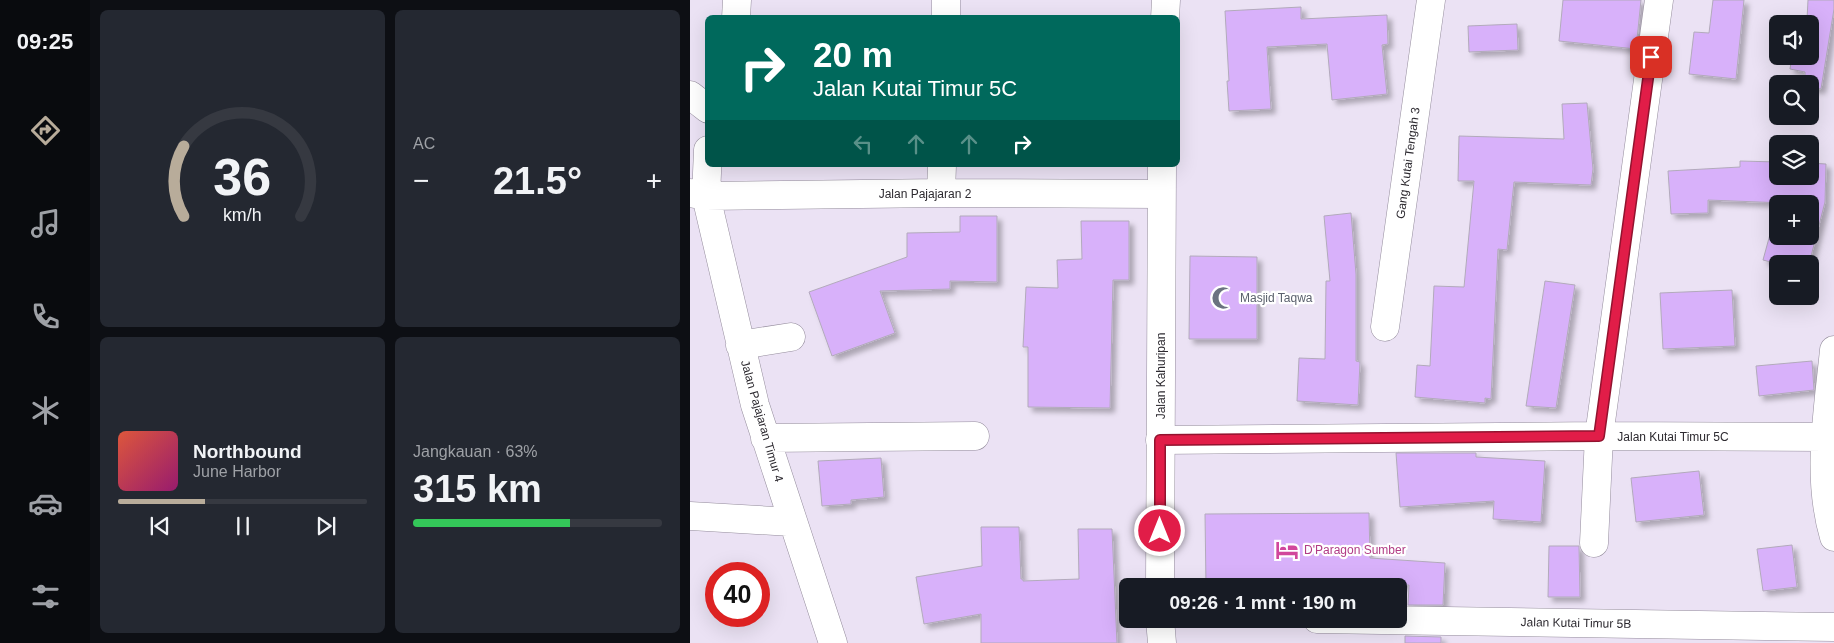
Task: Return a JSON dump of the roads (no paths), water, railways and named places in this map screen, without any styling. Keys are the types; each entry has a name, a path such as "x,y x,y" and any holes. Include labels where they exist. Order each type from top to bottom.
{"street":[{"path":"736,15 737,0"},
{"path":"946,0 946,15"},
{"path":"1165,15 1166,0"},
{"name":"Gang Kutai Tengah 3","path":"1385,327 1431,0"},
{"path":"1594,543 1599,436 1659,0"},
{"path":"690,95 705,107"},
{"name":"Jalan Pajajaran Timur 4","path":"705,163 698,194 755,405 833,643"},
{"path":"941,193 942,167"},
{"name":"Jalan Kahuripan","path":"1160,578 1162,167"},
{"name":"Jalan Pajajaran 2","path":"698,194 1161,194"},
{"path":"740,346 791,337"},
{"path":"1834,350 1825,437 1825,489 1834,537"},
{"path":"765,438 975,436"},
{"name":"Jalan Kutai Timur 5C","path":"1160,440 1599,436 1825,437"},
{"path":"690,516 792,522"},
{"name":"Jalan Kutai Timur 5B","path":"1407,620 1834,627"},
{"path":"1161,628 1162,643"}],"place":[{"name":"Masjid Taqwa","path":"1223,298"},
{"name":"D'Paragon Sumber","path":"1287,550"}]}
